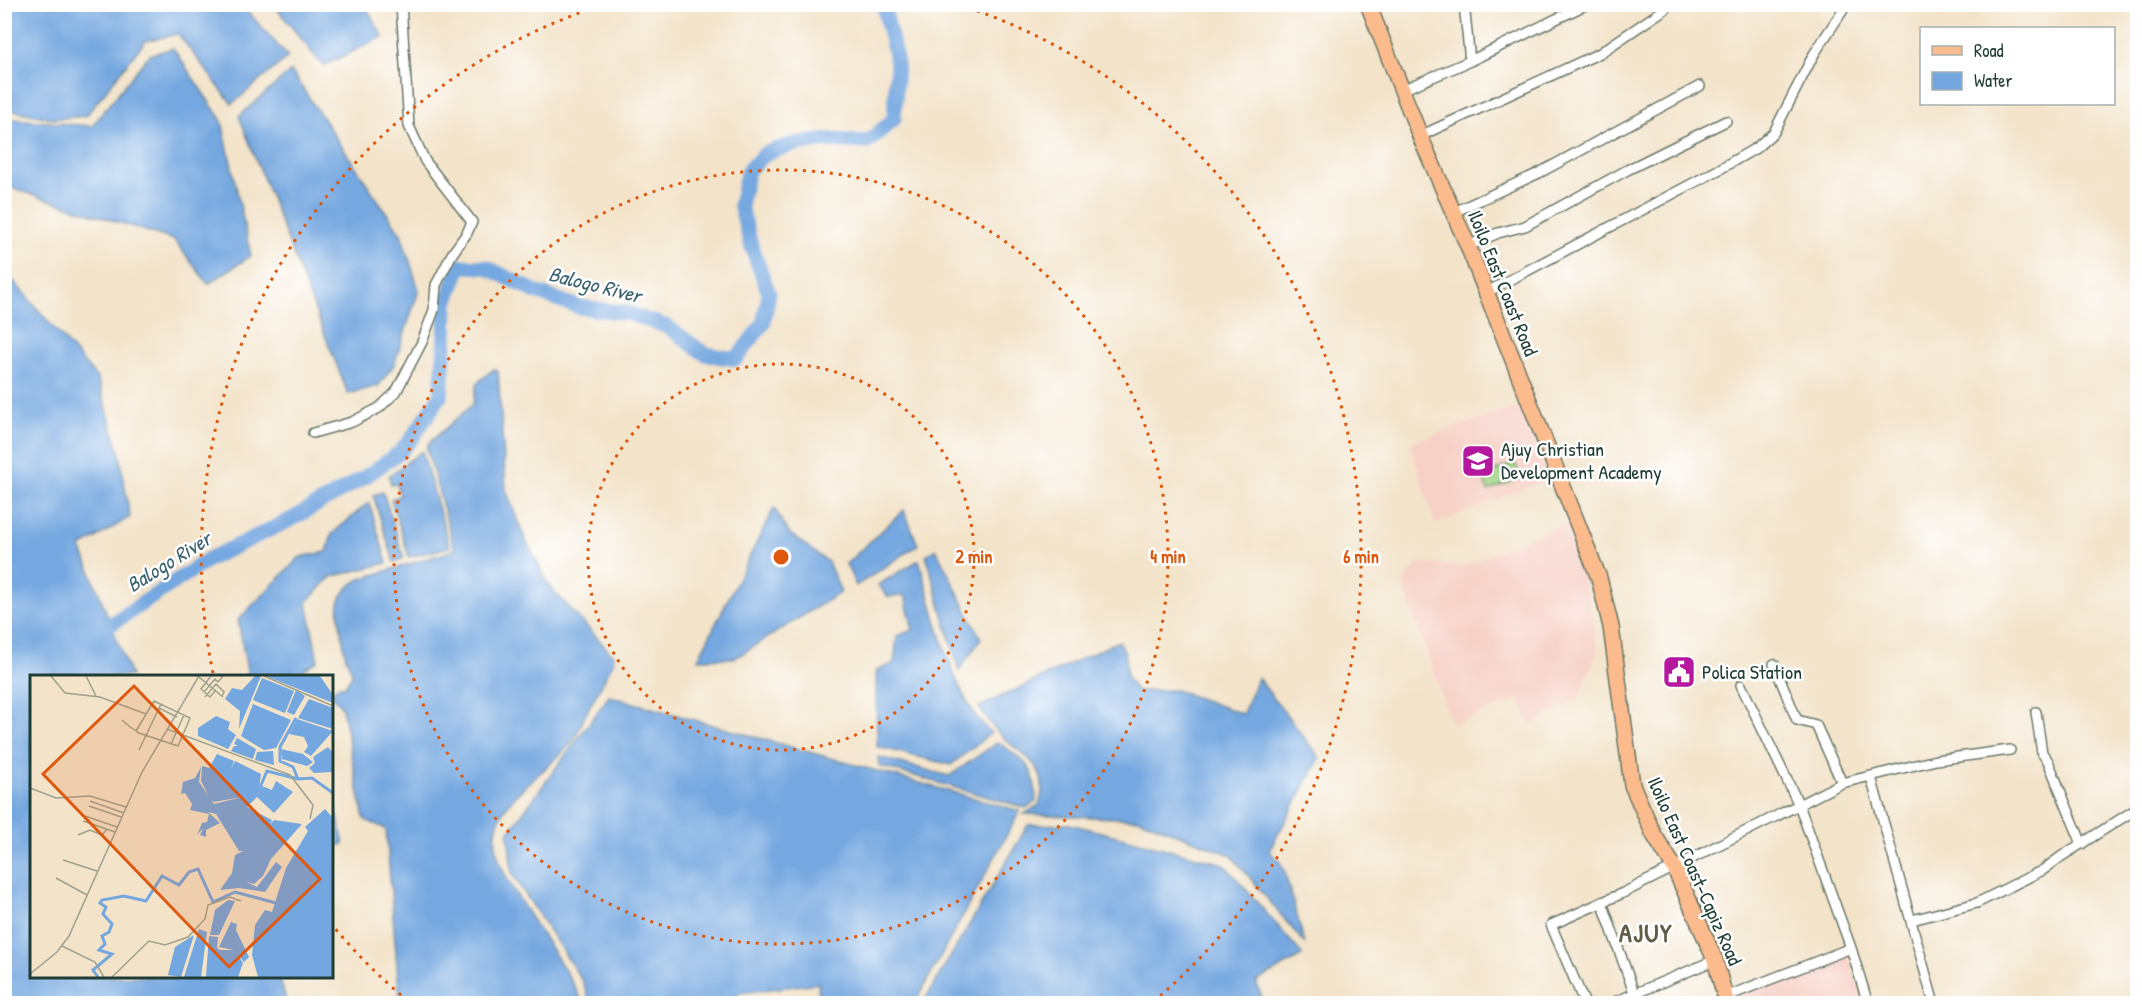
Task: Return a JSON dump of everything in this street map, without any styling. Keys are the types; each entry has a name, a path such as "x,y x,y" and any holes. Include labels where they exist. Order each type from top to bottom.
{"main road":[{"name":"Iloilo East Coast Road","path":"1368,4 1420,136 1468,246 1599,578"},
{"name":"Iloilo East Coast-Capiz Road","path":"1599,578 1611,627 1632,785 1654,835 1674,867 1715,960 1726,1000"}],"street":[{"path":"313,433 352,422 379,408 396,392 422,342 434,310 436,285 472,222 425,160 409,126 401,4"},
{"path":"1464,4 1470,61"},
{"path":"1402,90 1470,61 1574,8 1587,4"},
{"path":"1485,293 1680,191 1756,148 1774,132 1814,54 1847,4"},
{"path":"1420,136 1600,53 1665,9"},
{"path":"1452,213 1539,173 1700,86"},
{"path":"1468,246 1498,233 1524,226 1629,169 1726,121"},
{"path":"1774,664 1797,720 1816,725 1842,783"},
{"path":"1741,685 1799,805 1851,948 1868,1004"},
{"path":"2036,712 2042,753 2048,761 2082,844"},
{"path":"1585,1004 1551,925 1674,867 1842,783 1936,760 2010,750"},
{"path":"1871,777 1934,1004"},
{"path":"1912,920 1977,903 2043,870 2138,808"},
{"path":"1602,902 1638,1004"},
{"path":"1726,1000 1851,948"},
{"path":"1610,1004 1715,960"}],"shaded area":[{"name":"Ajuy Christian Development Academy","path":"1520,405 1549,479 1435,524 1410,443"},
{"path":"1567,523 1591,608 1598,651 1578,698 1531,725 1519,699 1452,725 1403,584 1418,563 1464,566"},
{"path":"1847,953 1865,1003 1729,1004 1727,997"}],"green space":[{"path":"1515,463 1521,478 1488,491 1482,476"}],"water":[{"path":"4,5 242,5 288,57 232,104 178,34 145,41 86,116 54,119 5,109"},
{"path":"274,5 365,5 383,37 323,66"},
{"path":"173,48 222,121 251,256 208,284 174,240 5,186 5,118 92,126 149,55"},
{"path":"291,71 401,234 419,290 394,365 378,386 348,394 239,116"},
{"path":"4,270 98,379 119,450 130,517 81,547 131,675 30,675 30,978 279,978 287,1003 5,1003"},
{"path":"494,369 498,371 506,490 525,539 550,587 614,656 613,663 575,738 511,801 501,817 496,834 497,854 507,878 566,971 583,1003 400,1003 386,830 364,819 342,709 333,698 333,691 338,686 345,686 352,675 344,649 338,609 346,590 360,579 455,550 427,450 428,444 473,404 477,383"},
{"path":"422,451 450,547 409,557 391,499 400,496 397,484 391,485 389,476"},
{"path":"383,492 404,558 394,562 373,495"},
{"path":"369,502 387,563 331,577 307,602 318,661 303,670 304,675 248,675 238,620 300,557 327,552 332,534"},
{"path":"774,508 789,533 828,562 841,592 735,658 698,659"},
{"path":"904,510 918,545 856,586 846,564"},
{"path":"936,549 981,639 959,671 926,555"},
{"path":"919,560 938,628 955,676 977,717 991,733 951,765 877,747 876,671 894,663 897,636 913,630 905,595 888,597 878,585"},
{"path":"1119,641 1125,653 1127,678 1137,691 1176,690 1243,714 1258,678 1320,758 1269,851 1279,860 1284,870 1305,944 1231,855 1139,819 1024,814 1039,805 1042,790 1037,769 993,727 979,707"},
{"path":"609,696 1020,811 915,1003 819,1003 818,983 739,993 732,1003 590,1003 583,982 512,874 508,833"},
{"path":"998,742 1023,761 1031,772 1036,802 1026,808 879,766 878,757 949,776"},
{"path":"333,796 344,844 333,847"},
{"path":"1070,824 1224,864 1303,955 1256,982 1264,1003 923,1003 1028,825"}],"waterway":[{"name":"Balogo River","path":"110,625 209,559 292,519 365,477 400,452 441,395 446,303 460,266 486,267 536,292 579,307 627,313 668,327 705,354 736,359 763,324 769,294 752,248 740,205 748,170 766,153 794,144 829,140 868,142 894,119 897,63 883,4"}],"place":[{"name":"Ajuy Christian Development Academy","path":"1478,461"},
{"name":"Polica Station","path":"1679,672"}],"district":[{"name":"AJUY","path":"1646,933"}]}
